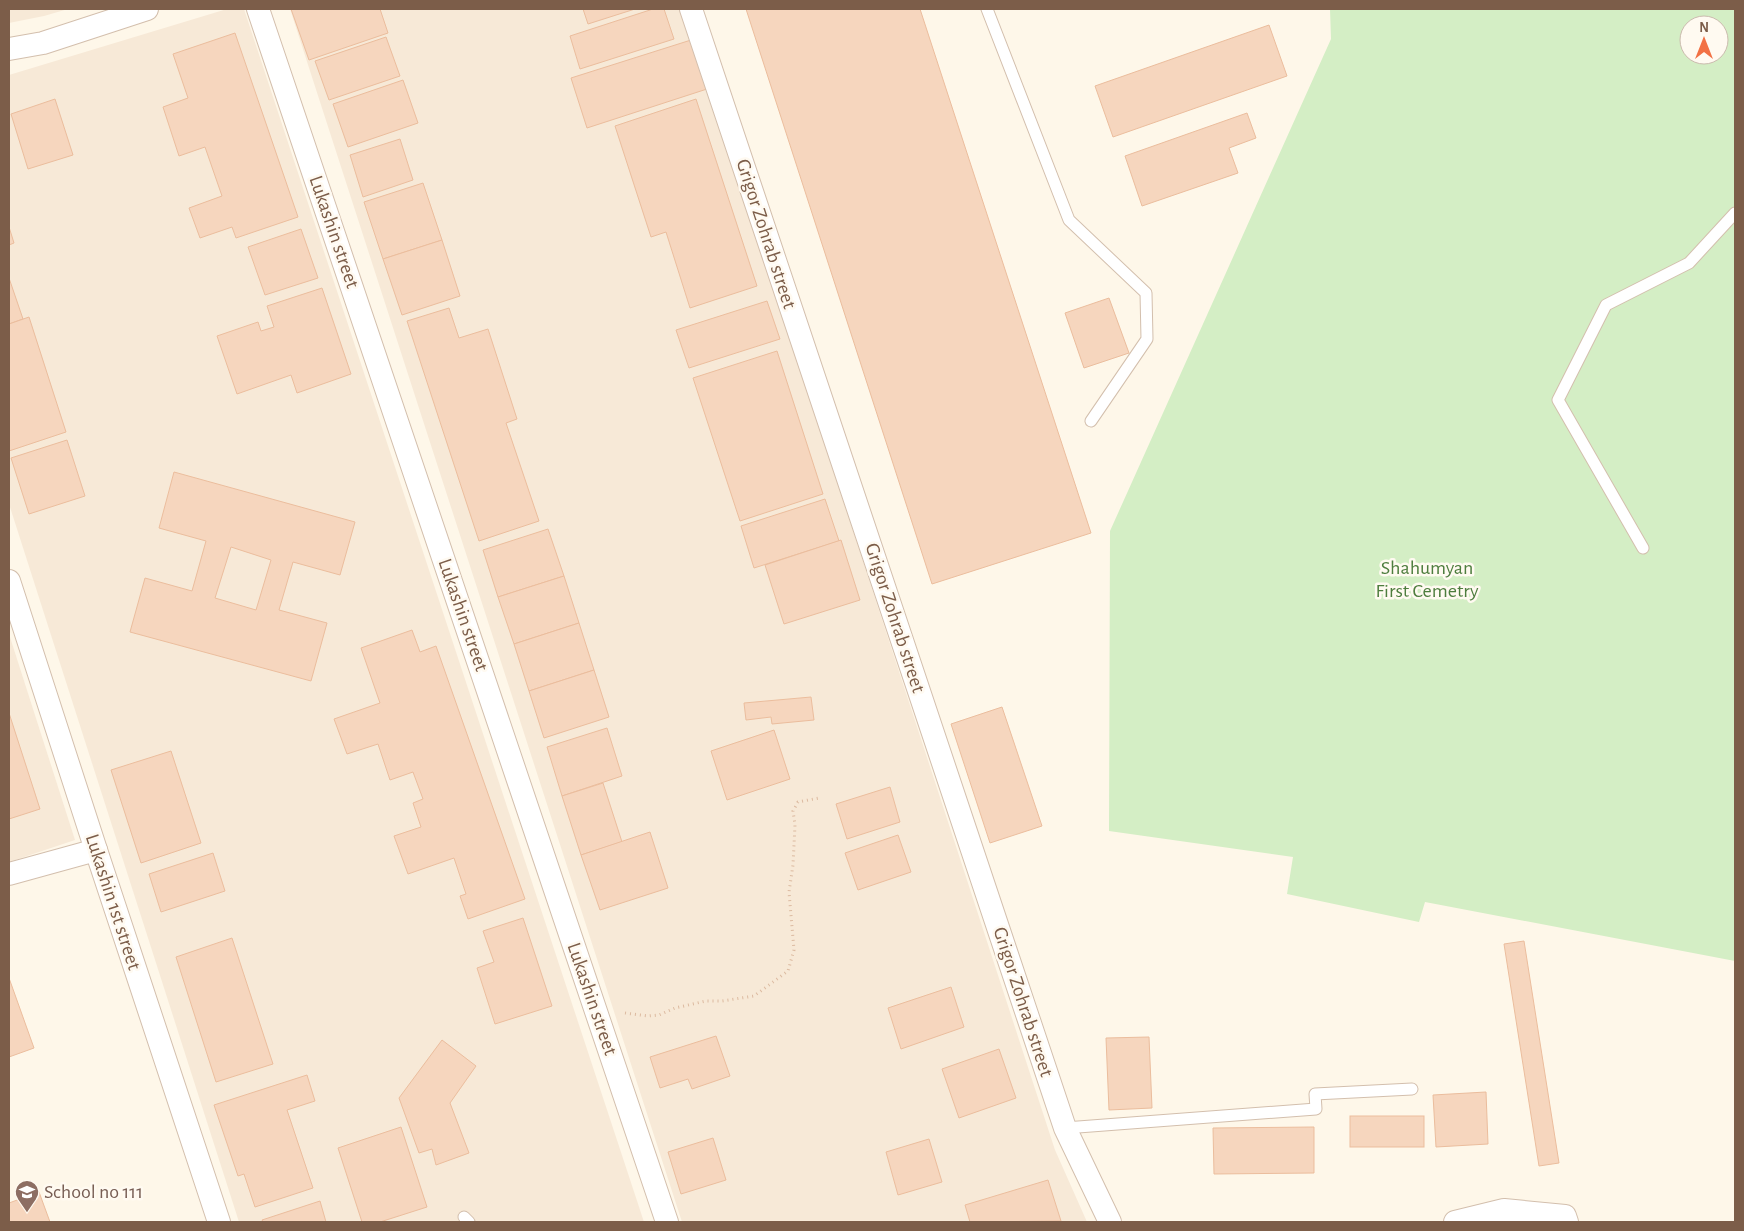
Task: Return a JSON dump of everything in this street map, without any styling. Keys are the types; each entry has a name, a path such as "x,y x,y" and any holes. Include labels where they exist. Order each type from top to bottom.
{"street":[{"path":"9,49 43,43 147,9"},
{"name":"Lukashin street","path":"258,9 667,1222"},
{"name":"Grigor Zohrab street","path":"691,9 1065,1128 1110,1222"},
{"name":"Lukashin 1st street","path":"9,580 219,1222"},
{"path":"9,874 96,850"},
{"path":"1455,1222 1504,1210 1565,1216 1567,1222"}],"lane":[{"path":"987,9 1069,220 1146,294 1147,339 1091,421"},
{"path":"1643,548 1558,400 1606,305 1689,263 1735,213"},
{"path":"1065,1128 1316,1109 1315,1094 1412,1089"}],"path":[{"path":"595,1008 638,1015 659,1015 675,1008 706,1001 722,1001 754,996 788,971 794,950 789,892 796,825 793,811 798,802 819,798"}],"shaded area":[{"path":"9,9 68,9 9,23"},
{"path":"227,9 244,9 644,1222 239,1222 9,504 9,75"},
{"path":"290,9 683,9 1055,1150 1087,1222 682,1222"},
{"path":"9,634 75,840 9,862"}],"green space":[{"name":"Shahumyan First Cemetry","path":"1330,9 1735,9 1735,961 1425,902 1419,922 1287,894 1293,857 1109,831 1110,531 1331,39"}],"building":[{"path":"291,9 380,9 388,33 309,60"},
{"path":"583,9 635,9 588,24"},
{"path":"653,9 664,9 674,39 580,69 570,36"},
{"path":"746,9 920,9 1091,533 932,584"},
{"path":"1269,25 1287,76 1113,137 1095,86"},
{"path":"235,33 298,217 236,238 232,227 200,238 189,208 222,196 205,147 179,156 163,107 188,98 173,54"},
{"path":"386,37 400,76 329,100 315,61"},
{"path":"691,40 707,89 587,128 571,78"},
{"path":"403,80 418,123 348,147 333,104"},
{"path":"55,99 73,155 28,169 11,114"},
{"path":"696,99 757,286 690,308 666,232 651,237 615,126"},
{"path":"1247,113 1256,138 1229,148 1238,173 1142,206 1125,156"},
{"path":"400,139 413,180 363,197 350,155"},
{"path":"423,183 442,240 383,259 364,202"},
{"path":"9,227 14,243 9,245"},
{"path":"301,229 318,278 265,295 248,247"},
{"path":"442,240 460,296 402,315 383,259"},
{"path":"9,278 23,319 9,324"},
{"path":"322,288 351,374 297,393 291,375 237,394 217,336 258,322 261,331 274,327 267,306"},
{"path":"1109,298 1129,353 1084,368 1065,313"},
{"path":"767,301 780,339 689,368 676,330"},
{"path":"449,308 459,338 488,329 517,419 506,423 539,521 479,541 407,321"},
{"path":"29,317 66,432 9,451 9,324"},
{"path":"777,351 823,494 740,521 693,378"},
{"path":"67,440 85,496 29,514 11,458"},
{"path":"174,472 355,522 340,575 293,562 279,610 327,623 311,681 130,632 145,578 192,591 206,541 159,528","holes":["231,547 271,560 256,610 215,598"]},
{"path":"825,499 839,541 754,568 741,526"},
{"path":"548,529 564,576 498,597 483,550"},
{"path":"841,540 860,600 784,624 765,565"},
{"path":"564,576 579,623 514,644 498,597"},
{"path":"579,623 594,670 529,691 514,644"},
{"path":"412,630 420,652 436,646 525,899 468,919 460,896 466,894 454,858 408,874 394,836 421,827 413,803 423,799 413,772 390,780 378,744 347,754 334,719 380,703 361,648"},
{"path":"594,670 609,717 544,738 529,691"},
{"path":"811,697 814,720 772,724 771,717 746,720 744,703"},
{"path":"1002,707 1042,826 990,843 951,724"},
{"path":"9,713 40,809 9,819"},
{"path":"607,728 622,776 562,796 547,747"},
{"path":"774,730 790,779 727,800 711,751"},
{"path":"171,751 201,843 141,863 111,770"},
{"path":"603,783 622,842 581,855 562,796"},
{"path":"890,787 900,822 847,839 836,804"},
{"path":"650,832 668,888 600,910 581,855"},
{"path":"898,835 911,872 858,890 845,853"},
{"path":"213,853 225,891 161,912 149,874"},
{"path":"523,918 552,1006 495,1024 477,968 494,962 483,931"},
{"path":"232,938 273,1064 216,1082 176,957"},
{"path":"1524,941 1559,1163 1539,1166 1504,944"},
{"path":"9,978 34,1048 9,1057"},
{"path":"951,987 964,1027 901,1049 888,1008"},
{"path":"716,1036 730,1076 692,1089 688,1079 660,1088 650,1057"},
{"path":"1149,1037 1152,1108 1109,1110 1106,1038"},
{"path":"442,1040 476,1066 450,1103 469,1153 436,1165 432,1149 419,1153 399,1098"},
{"path":"999,1049 1016,1098 959,1118 942,1069"},
{"path":"307,1075 315,1101 287,1110 313,1188 255,1207 244,1174 238,1176 214,1105"},
{"path":"1486,1092 1488,1144 1436,1147 1433,1095"},
{"path":"1350,1116 1424,1116 1424,1147 1350,1147"},
{"path":"401,1127 427,1207 380,1222 362,1222 338,1148"},
{"path":"1314,1127 1314,1173 1214,1174 1213,1128"},
{"path":"713,1138 726,1180 681,1194 668,1152"},
{"path":"929,1139 942,1182 898,1195 886,1152"},
{"path":"1048,1180 1061,1221 970,1222 965,1205"},
{"name":"School no 111","path":"39,1192 50,1222 9,1222 9,1203"},
{"path":"320,1201 326,1222 263,1222 262,1220"}],"place":[{"name":"School no 111","path":"27,1213"}]}
